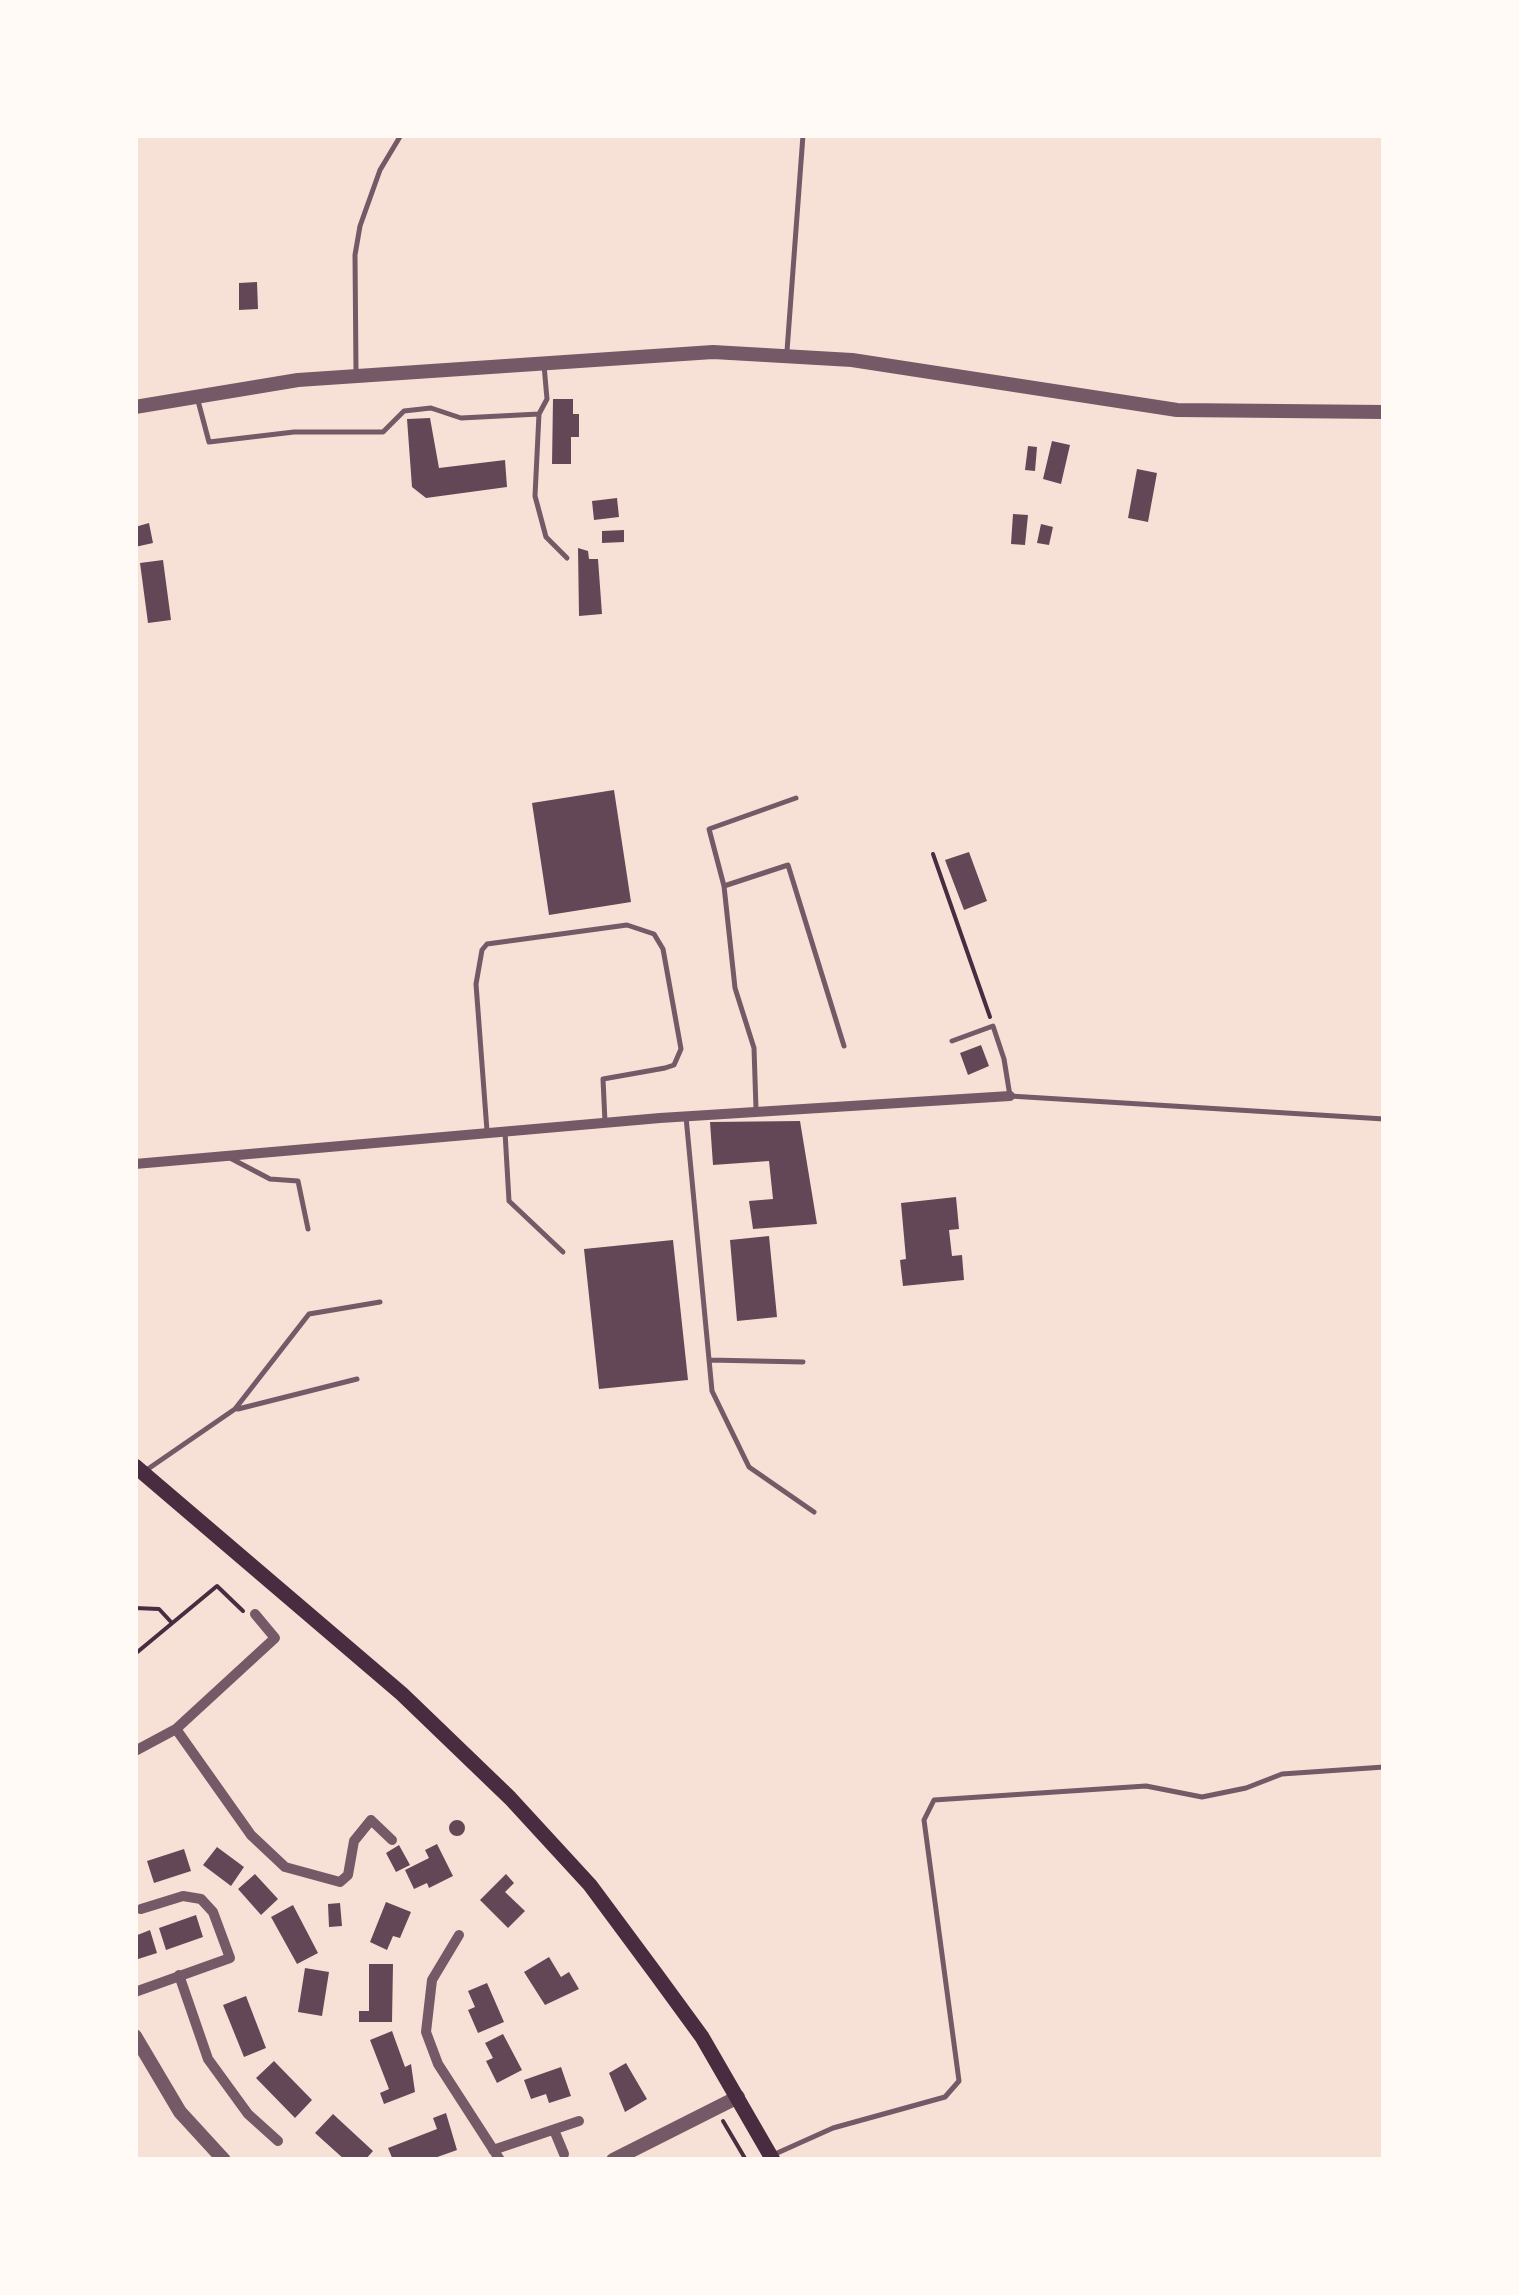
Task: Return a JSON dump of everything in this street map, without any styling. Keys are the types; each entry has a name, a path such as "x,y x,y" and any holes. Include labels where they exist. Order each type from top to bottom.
{"main road":[{"path":"139,1469 402,1694 510,1798 590,1885 702,2038 772,2158"}],"street":[{"path":"135,407 196,394 356,375 713,352 787,355 911,369 1124,405 1254,413 1384,412"},
{"path":"135,1164 686,1116 1010,1096"},
{"path":"135,1751 176,1729 275,1638 255,1614"},
{"path":"176,1729 251,1835 286,1867 312,1878 342,1881 354,1841 371,1820 392,1840"},
{"path":"135,1992 230,1958 212,1909 195,1897 141,1909"},
{"path":"459,1935 432,1980 426,2032 438,2064 497,2155 578,2121"},
{"path":"179,1976 208,2059 248,2114 278,2141"},
{"path":"135,2036 180,2112 224,2160"},
{"path":"613,2160 738,2097"},
{"path":"554,2130 564,2154"}],"lane":[{"path":"356,375 357,240 380,170 401,135"},
{"path":"787,355 803,135"},
{"path":"544,365 547,400 540,414 535,496 546,536 567,558"},
{"path":"196,394 209,442 294,432 383,432 404,411 431,408 461,418 540,414"},
{"path":"756,1112 754,1048 735,988 724,886 709,830 796,798"},
{"path":"724,886 788,865 844,1046"},
{"path":"487,1134 476,984 486,944 627,925 654,934 664,949 681,1049 674,1065 603,1078 606,1123"},
{"path":"952,1040 993,1026 1010,1096 1384,1119"},
{"path":"686,1116 712,1390 749,1467 814,1512"},
{"path":"505,1132 509,1201 563,1252"},
{"path":"227,1156 270,1179 298,1181 308,1228"},
{"path":"234,1410 309,1314 380,1302"},
{"path":"709,1360 803,1362"},
{"path":"139,1469 234,1410 357,1379"},
{"path":"772,2158 833,2128 945,2097 959,2081 924,1820 934,1800 1146,1786 1202,1797 1246,1788 1282,1774 1384,1768"}],"path":[{"path":"934,854 993,1026"},
{"path":"135,1654 216,1586 249,1616 255,1614"},
{"path":"135,1608 159,1609 172,1623"},
{"path":"716,2108 746,2160"}],"building":[{"path":"257,282 258,309 239,310 239,283"},
{"path":"553,399 573,399 573,414 579,414 579,437 571,437 571,464 552,464"},
{"path":"430,418 439,468 505,460 507,487 426,498 412,487 407,419"},
{"path":"1052,441 1070,445 1061,484 1043,479"},
{"path":"1028,446 1037,447 1035,471 1025,470"},
{"path":"1137,469 1157,473 1148,522 1128,518"},
{"path":"617,498 619,517 594,520 592,501"},
{"path":"1013,514 1028,515 1025,545 1011,544"},
{"path":"149,523 153,543 135,547 135,527"},
{"path":"1041,524 1053,527 1049,545 1037,543"},
{"path":"624,530 624,542 602,543 602,531"},
{"path":"578,548 588,551 589,559 598,559 602,614 579,616"},
{"path":"163,560 171,620 148,623 140,563"},
{"path":"614,790 631,902 549,915 532,803"},
{"path":"969,852 987,901 964,910 945,860"},
{"path":"981,1045 989,1066 968,1075 960,1053"},
{"path":"800,1121 817,1224 753,1229 749,1201 773,1199 769,1161 713,1165 710,1122"},
{"path":"956,1197 959,1229 949,1230 952,1256 962,1255 964,1280 903,1286 900,1260 906,1259 901,1203"},
{"path":"769,1236 777,1317 737,1321 730,1240"},
{"path":"673,1240 688,1380 599,1389 584,1249"},
{"path":"457,1820 465,1828 457,1836 449,1828"},
{"path":"437,1844 453,1876 429,1888 427,1883 414,1889 405,1870 429,1858 425,1850"},
{"path":"399,1845 410,1865 396,1872 386,1853"},
{"path":"217,1847 244,1867 231,1886 203,1865"},
{"path":"184,1849 191,1871 154,1883 147,1861"},
{"path":"255,1874 278,1899 261,1915 238,1889"},
{"path":"506,1874 514,1883 505,1892 525,1911 508,1928 480,1900"},
{"path":"386,1902 411,1912 400,1938 393,1936 387,1950 370,1942"},
{"path":"340,1903 342,1926 329,1927 328,1904"},
{"path":"293,1905 318,1953 297,1964 271,1917"},
{"path":"196,1915 203,1937 166,1950 159,1928"},
{"path":"150,1930 157,1953 135,1960 135,1936"},
{"path":"549,1957 561,1977 569,1972 579,1989 545,2005 524,1972"},
{"path":"369,1964 393,1964 392,2022 359,2022 359,2011 369,2011"},
{"path":"305,1968 329,1972 322,2016 298,2012"},
{"path":"487,1983 504,2022 478,2033 468,2010 475,2007 468,1991"},
{"path":"246,1996 266,2048 244,2057 223,2005"},
{"path":"392,2031 405,2067 411,2064 415,2092 384,2104 380,2093 389,2089 370,2040"},
{"path":"503,2034 522,2070 497,2083 486,2061 493,2058 485,2043"},
{"path":"274,2061 312,2100 295,2118 256,2078"},
{"path":"626,2063 647,2099 625,2112 609,2073"},
{"path":"561,2067 571,2096 549,2103 546,2094 531,2099 524,2080"},
{"path":"446,2113 457,2150 429,2160 393,2160 388,2148 437,2129 433,2118"},
{"path":"333,2114 373,2151 365,2160 345,2160 315,2133"}]}
